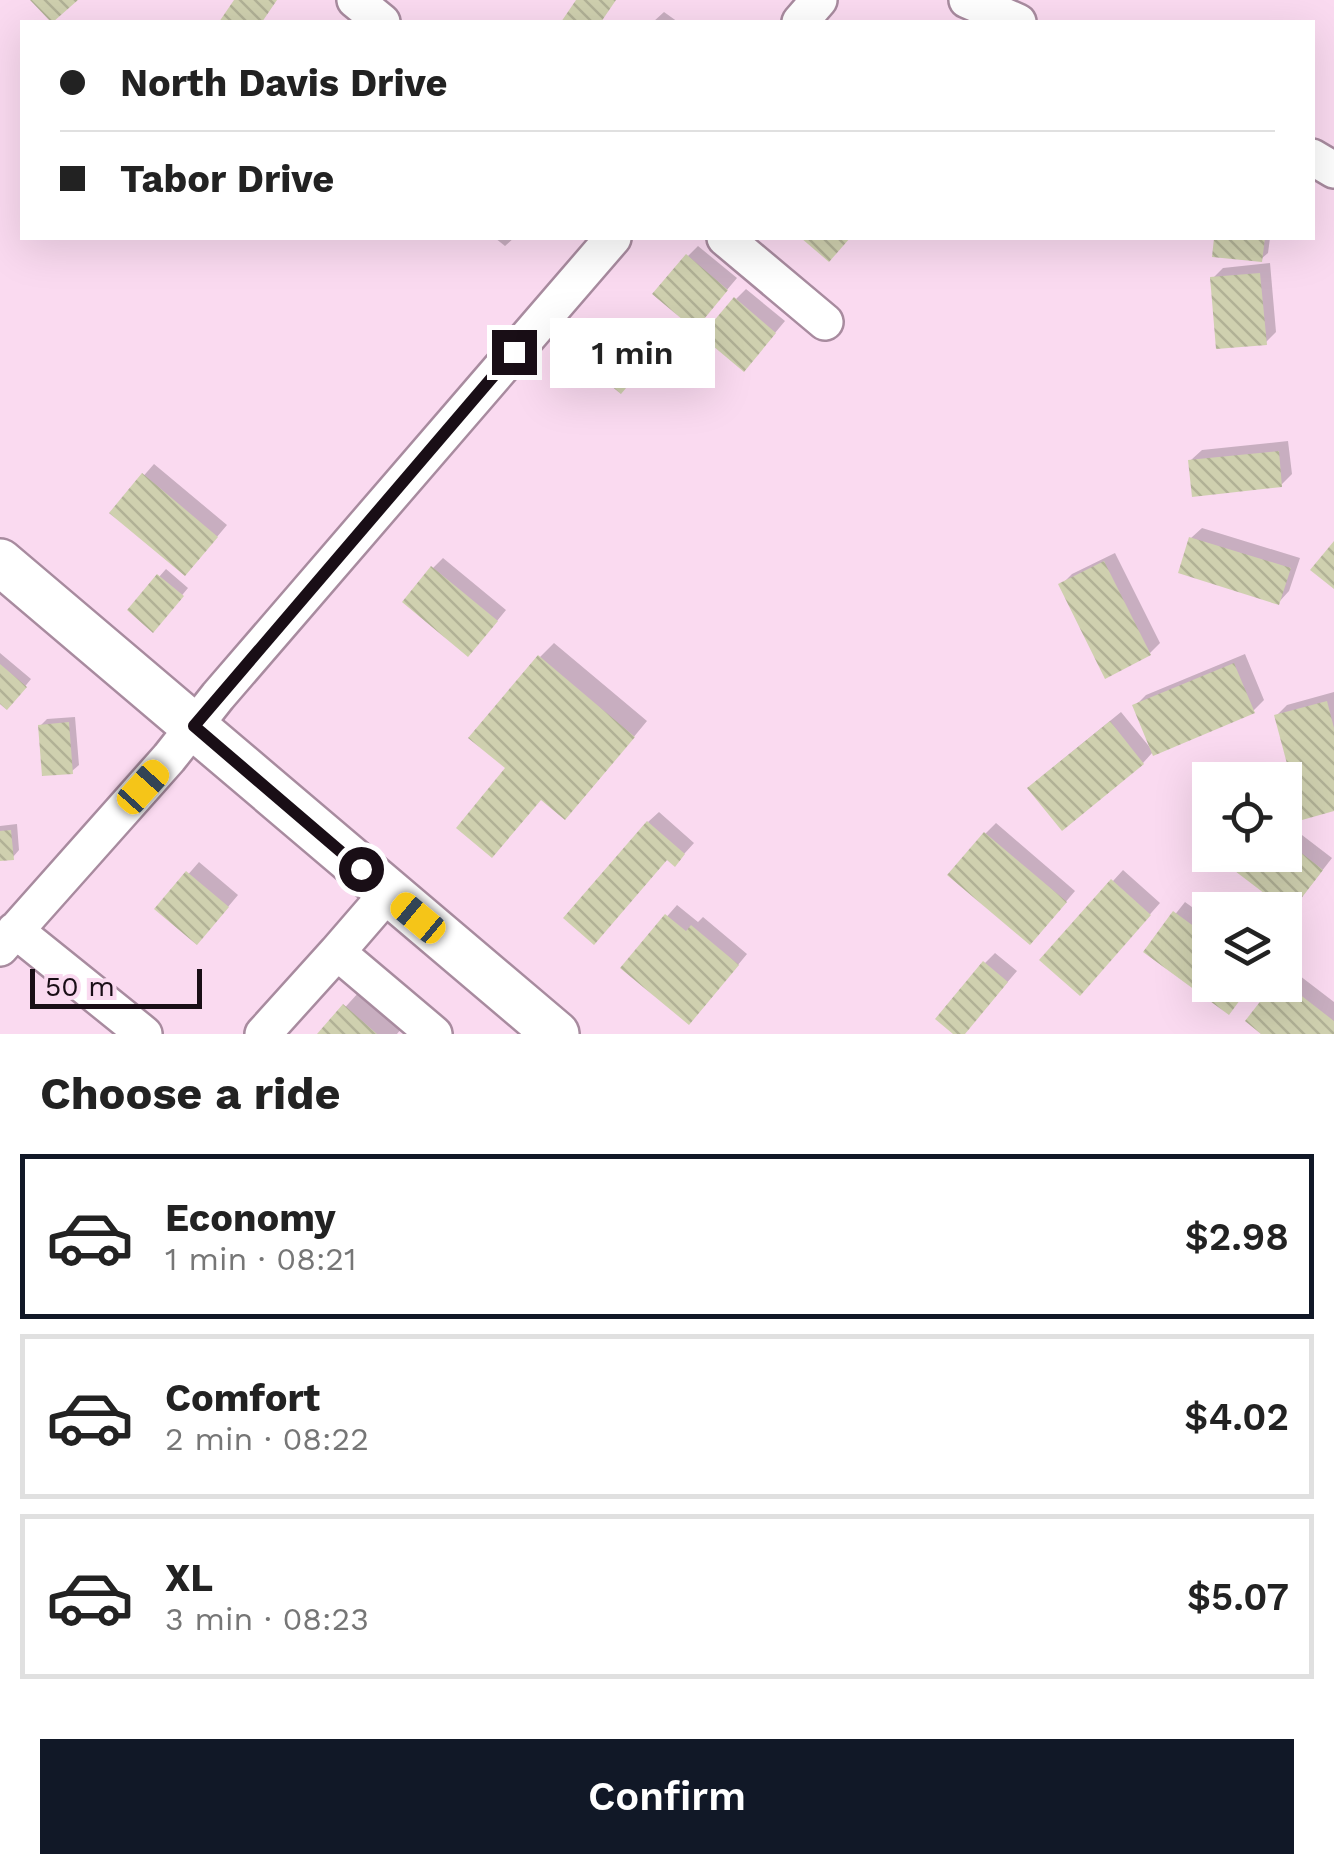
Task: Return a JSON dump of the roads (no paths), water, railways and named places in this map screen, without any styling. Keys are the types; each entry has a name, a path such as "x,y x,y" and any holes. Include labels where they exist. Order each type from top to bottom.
{"main road":[{"path":"0,562 388,894 536,1028"}],"street":[{"path":"355,0 380,20"},
{"path":"802,20 819,0"},
{"path":"967,0 1013,20"},
{"path":"144,1034 7,939 169,758 611,240"},
{"path":"727,240 825,322"},
{"path":"263,1034 388,894"},
{"path":"337,952 434,1034"}]}
